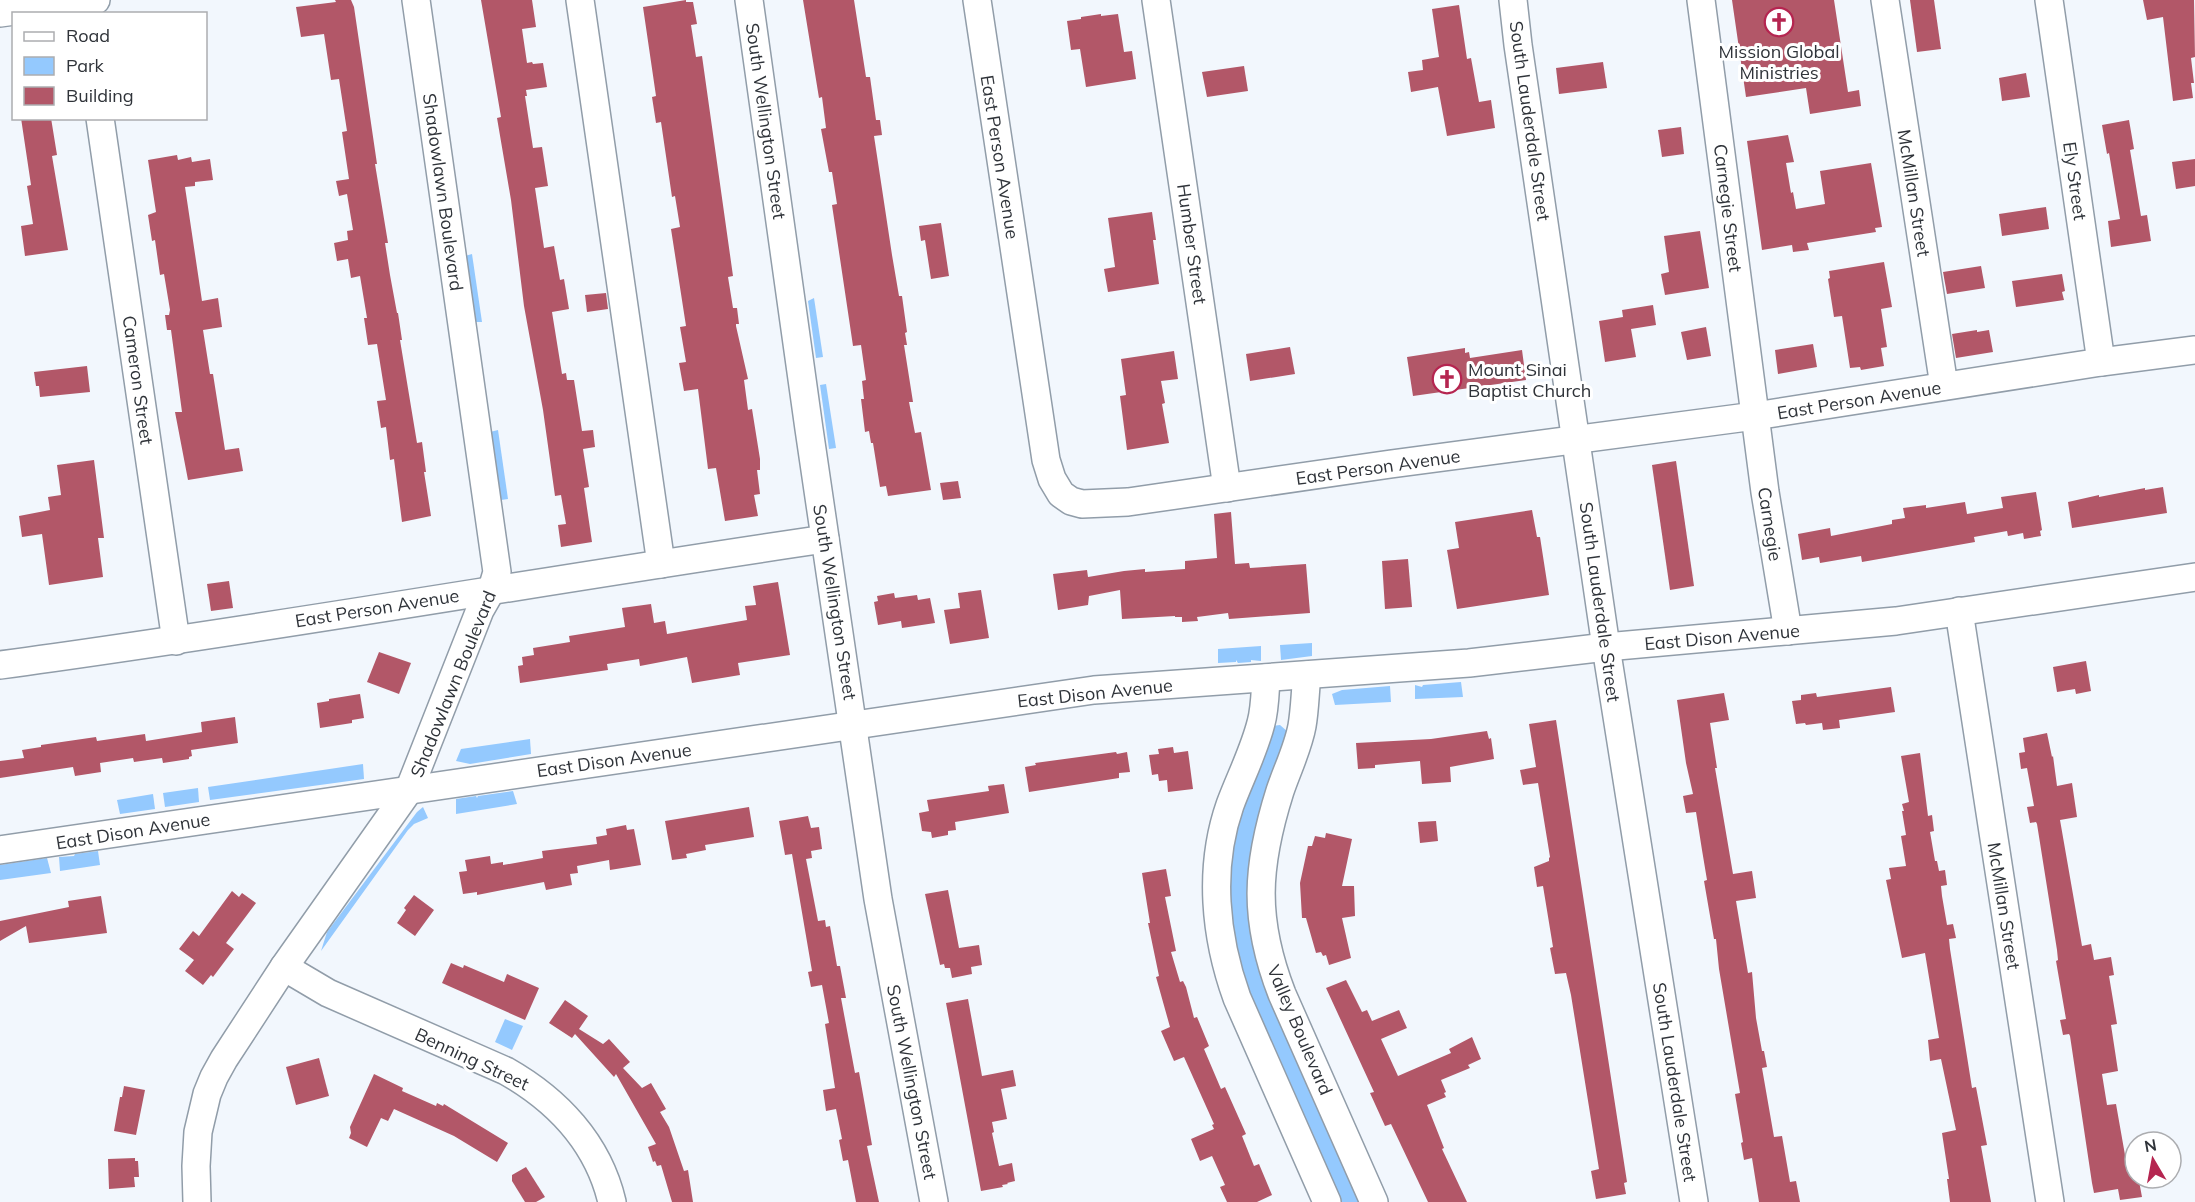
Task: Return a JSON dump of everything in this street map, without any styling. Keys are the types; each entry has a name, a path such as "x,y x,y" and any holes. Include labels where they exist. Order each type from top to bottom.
{"street":[{"name":"Shadowlawn Boulevard","path":"197,1202 196,1153 198,1132 207,1094 224,1059 284,967 409,790 497,572 416,0"},
{"path":"580,0 661,564"},
{"name":"South Wellington Street","path":"749,0 878,899 934,1202"},
{"name":"East Person Avenue","path":"977,0 1043,446 1052,479 1060,494 1071,501 1082,504 1128,502 1391,464 1755,416 2102,362 2195,350"},
{"name":"Humber Street","path":"1156,0 1227,488"},
{"name":"South Lauderdale Street","path":"1514,0 1518,45 1606,647 1694,1202"},
{"name":"Carnegie Street","path":"1701,0 1755,416"},
{"name":"McMillan Street","path":"1885,0 1944,386"},
{"name":"Ely Street","path":"2049,0 2102,362"},
{"path":"0,13 86,4"},
{"name":"Cameron Street","path":"100,120 176,641"},
{"name":"Carnegie","path":"1755,416 1788,631"},
{"name":"East Person Avenue","path":"0,665 176,641 492,589 825,538"},
{"name":"East Dison Avenue","path":"0,850 1094,690 1469,663 1606,647 1896,621 2195,577"},
{"name":"McMillan Street","path":"1959,611 2050,1202"},
{"name":"Valley Boulevard","path":"1307,675 1302,727 1266,841 1260,884 1262,923 1272,969 1282,994 1374,1202"},
{"path":"1266,678 1262,723 1229,807 1220,849 1217,882 1218,920 1225,964 1237,998 1327,1202"},
{"name":"Benning Street","path":"284,967 328,993 506,1071 541,1093 571,1122 591,1151 603,1175 612,1202"}],"green space":[{"path":"472,254 482,322 476,322 465,256"},
{"path":"814,298 823,357 816,358 808,301"},
{"path":"826,384 836,448 829,449 820,385"},
{"path":"498,430 508,499 501,500 490,432"},
{"path":"1312,643 1312,656 1281,660 1280,645"},
{"path":"1261,646 1261,661 1251,660 1251,662 1238,663 1236,660 1236,662 1218,663 1218,649"},
{"path":"1461,682 1463,697 1415,699 1415,685 1422,687 1423,685"},
{"path":"1390,686 1391,702 1335,705 1332,694 1342,690"},
{"path":"1280,725 1288,732 1253,865 1364,1202 1337,1202 1245,996 1227,921 1233,834 1272,726"},
{"path":"530,739 531,754 470,764 456,761 461,749"},
{"path":"363,764 364,779 210,800 208,787"},
{"path":"198,788 199,802 165,807 163,793"},
{"path":"513,791 517,804 456,814 456,799 476,796 477,798"},
{"path":"153,794 155,809 120,814 117,800"},
{"path":"423,807 428,818 414,824 408,830 321,951 327,932"},
{"path":"98,851 100,865 60,871 59,857"},
{"path":"47,858 51,873 0,880 0,865"},
{"path":"505,1019 523,1026 512,1050 495,1042"}],"building":[{"path":"335,0 351,0 354,7 388,243 385,243 402,340 400,340 417,443 422,442 426,472 424,472 431,516 402,522 394,459 390,460 386,427 381,428 377,401 386,400 377,344 368,345 364,318 367,318 360,276 351,278 348,259 337,261 334,243 348,240 347,231 353,230 347,194 339,196 336,181 349,179 342,132 347,131 339,79 331,80 324,34 301,37 296,7 336,2"},
{"path":"481,0 532,0 536,27 522,29 527,63 543,63 547,87 526,90 527,96 525,96 533,148 542,147 548,186 535,188 544,248 554,246 560,280 564,279 569,309 552,312 562,374 566,373 567,380 574,380 582,431 593,430 595,447 583,449 589,487 584,488 592,542 561,547 558,525 566,524 561,495 555,496 543,410 524,306 511,200 497,118 501,117"},
{"path":"686,0 686,2 693,2 697,24 691,25 696,57 702,56 733,276 728,277 733,308 737,308 739,324 736,326 748,379 744,380 748,410 752,409 760,459 760,470 757,470 760,494 754,495 758,516 725,521 716,468 708,469 698,389 684,391 679,363 686,362 680,327 686,326 671,229 680,227 675,196 672,197 661,122 656,123 652,97 656,96 643,7"},
{"path":"803,0 854,0 866,77 870,77 876,120 880,120 882,135 874,136 892,255 899,296 902,296 907,332 905,333 907,345 904,345 913,402 909,402 915,433 921,432 931,490 888,496 886,486 880,487 873,443 871,443 869,431 865,432 861,399 864,399 862,381 866,380 861,345 853,346 832,205 837,204 821,129 826,128 822,97 819,98"},
{"path":"1732,0 1834,0 1848,92 1859,90 1861,106 1810,114 1806,88 1746,97"},
{"path":"1910,0 1934,0 1941,49 1917,52"},
{"path":"2143,0 2194,0 2195,57 2191,58 2193,98 2173,101 2163,17 2147,20"},
{"path":"1459,5 1467,59 1471,58 1479,102 1491,100 1495,128 1447,136 1438,87 1411,92 1408,72 1423,70 1422,60 1439,57 1432,9"},
{"path":"1101,14 1101,16 1118,14 1124,52 1132,51 1136,79 1086,87 1080,49 1071,50 1067,21"},
{"path":"1603,62 1607,88 1559,94 1556,68"},
{"path":"1244,66 1248,91 1207,97 1202,72"},
{"path":"2026,73 2030,97 2002,101 1999,78"},
{"path":"21,120 51,120 57,155 52,156 68,250 25,256 21,226 33,224 27,186 31,185"},
{"path":"2129,120 2134,149 2130,150 2141,216 2147,215 2151,241 2111,247 2108,221 2120,219 2102,125"},
{"path":"1681,127 1684,154 1662,157 1658,130"},
{"path":"1788,135 1794,162 1786,163 1796,209 1825,204 1820,171 1871,163 1882,227 1875,228 1876,232 1807,243 1809,250 1793,252 1792,245 1762,250 1747,141"},
{"path":"177,155 178,160 191,157 192,162 210,159 213,180 195,182 195,186 185,187 202,301 218,298 222,327 203,330 210,374 213,374 225,450 239,448 243,471 188,480 175,412 182,412 171,330 167,330 165,315 169,315 170,310 164,274 160,275 155,240 152,241 148,215 156,212 148,160"},
{"path":"2195,159 2195,186 2176,189 2172,162"},
{"path":"2046,207 2049,229 2002,236 1999,214"},
{"path":"1152,212 1159,284 1108,292 1104,269 1115,267 1108,218"},
{"path":"941,223 949,276 931,279 925,240 921,241 919,226"},
{"path":"1700,231 1709,288 1665,295 1661,274 1669,272 1664,236"},
{"path":"1884,262 1892,307 1881,309 1887,347 1881,348 1884,366 1861,370 1860,367 1850,368 1842,316 1834,317 1828,279 1830,278 1829,271"},
{"path":"1981,266 1985,288 1947,294 1943,272"},
{"path":"2062,274 2064,300 2016,307 2012,281"},
{"path":"606,293 608,309 587,312 585,295"},
{"path":"1653,305 1656,325 1631,329 1636,357 1605,362 1599,321 1623,317 1622,310"},
{"path":"1706,327 1711,356 1687,360 1681,332"},
{"path":"1977,330 1977,332 1989,330 1993,352 1956,358 1952,334"},
{"path":"1813,344 1817,367 1778,374 1775,350"},
{"path":"1290,347 1295,374 1250,381 1246,354"},
{"path":"1465,348 1465,353 1469,352 1470,358 1522,350 1526,380 1413,396 1407,357"},
{"path":"1174,351 1178,379 1161,381 1165,403 1162,404 1169,443 1127,450 1120,396 1126,395 1121,359"},
{"path":"87,366 90,392 40,397 34,372"},
{"path":"94,460 104,538 98,538 103,577 49,585 42,534 22,537 19,516 50,510 48,497 61,495 57,465"},
{"path":"1676,461 1694,586 1670,590 1652,465"},
{"path":"958,481 961,498 943,500 940,483"},
{"path":"2163,487 2167,513 2072,528 2068,502 2099,495 2099,497"},
{"path":"2036,492 2041,536 2024,539 2023,533 2008,536 2007,531 1974,537 1975,542 1862,562 1861,556 1820,563 1819,557 1802,560 1798,534 1830,528 1831,536 1892,524 1892,520 1905,518 1903,508 1926,505 1926,508 1965,502 1967,514 2003,508 2001,497"},
{"path":"1532,510 1537,537 1540,537 1549,595 1457,609 1447,550 1459,548 1455,522"},
{"path":"1231,512 1235,564 1249,563 1250,568 1306,564 1310,613 1229,619 1228,613 1197,617 1198,621 1182,622 1182,617 1175,616 1122,619 1120,590 1089,596 1088,605 1058,610 1053,574 1087,570 1088,577 1145,569 1145,572 1185,569 1185,561 1217,558 1214,514"},
{"path":"1408,559 1412,607 1385,609 1382,561"},
{"path":"229,581 233,608 211,611 207,584"},
{"path":"778,582 790,655 738,663 740,675 692,683 687,657 640,666 639,659 607,664 608,670 520,683 518,666 523,665 522,657 534,655 533,648 570,642 569,636 625,627 622,608 651,604 654,623 665,621 667,634 747,620 745,606 756,605 753,586"},
{"path":"981,590 989,638 950,644 944,610 960,608 958,593"},
{"path":"894,593 895,598 917,595 918,600 930,598 935,623 902,628 901,621 878,625 874,602 878,601 877,596"},
{"path":"379,652 411,663 399,694 367,682"},
{"path":"2086,661 2091,691 2076,694 2075,689 2057,692 2053,667"},
{"path":"1891,687 1895,712 1839,720 1840,728 1823,730 1822,723 1796,724 1792,701 1801,700 1801,695 1816,693 1817,697"},
{"path":"1724,693 1729,720 1710,723 1717,768 1715,768 1733,874 1752,871 1756,898 1736,901 1748,973 1752,972 1756,1018 1767,1067 1762,1068 1774,1137 1782,1136 1790,1182 1796,1181 1800,1202 1759,1202 1752,1158 1744,1160 1735,1094 1740,1093 1716,939 1714,939 1704,881 1707,880 1696,812 1686,813 1683,796 1693,794 1677,700"},
{"path":"360,694 364,718 352,720 352,723 320,728 317,703"},
{"path":"235,717 238,743 191,750 192,756 189,759 163,763 162,758 134,762 133,758 100,763 101,772 75,776 73,767 0,778 0,761 24,758 22,750 41,747 41,745 96,737 97,741 145,734 146,741 202,732 201,722"},
{"path":"1556,720 1627,1182 1624,1183 1626,1194 1596,1199 1591,1171 1599,1169 1571,995 1566,973 1555,974 1543,886 1537,887 1534,867 1549,861 1550,857 1538,783 1523,785 1520,770 1536,767 1529,724"},
{"path":"1487,731 1489,739 1491,738 1494,759 1450,767 1451,782 1422,784 1420,761 1358,769 1356,743 1431,739"},
{"path":"2047,733 2057,786 2072,783 2077,817 2060,820 2082,946 2091,944 2094,960 2111,957 2114,975 2109,976 2117,1024 2111,1025 2118,1071 2102,1074 2107,1105 2116,1104 2123,1144 2123,1190 2141,1190 2142,1197 2120,1200 2118,1189 2094,1193 2070,1036 2069,1034 2063,1035 2060,1020 2066,1019 2056,961 2058,960 2057,950 2037,824 2036,822 2030,823 2027,807 2034,806 2027,768 2021,769 2019,753 2025,752 2023,738"},
{"path":"1173,747 1174,753 1188,751 1193,789 1168,792 1167,780 1159,781 1158,774 1152,775 1149,755 1159,754 1158,749"},
{"path":"1116,752 1117,754 1127,752 1130,772 1119,773 1119,778 1029,792 1025,767 1036,765 1035,763"},
{"path":"1920,753 1928,816 1932,815 1934,831 1930,832 1935,861 1937,861 1939,871 1945,870 1947,885 1941,886 1947,925 1953,924 1956,938 1949,939 1950,949 1972,1088 1976,1087 1987,1145 1981,1146 1991,1202 1950,1202 1942,1133 1956,1130 1941,1059 1930,1061 1928,1040 1939,1038 1925,953 1902,958 1886,880 1891,879 1889,868 1906,866 1901,836 1906,835 1902,804 1909,802 1901,756"},
{"path":"1004,784 1009,813 955,822 956,830 948,831 948,835 932,838 931,832 922,831 919,813 929,811 927,800 989,791 988,786"},
{"path":"749,807 754,837 705,845 706,850 686,854 687,858 672,860 665,821"},
{"path":"808,816 811,828 819,827 822,849 811,851 812,858 806,859 818,921 825,920 826,927 830,926 837,966 840,966 846,998 841,998 855,1073 859,1072 872,1145 867,1146 879,1202 856,1202 848,1160 843,1161 839,1140 842,1139 836,1109 826,1111 823,1090 835,1088 825,1024 829,1023 822,985 811,987 808,972 812,971 792,854 785,855 779,821"},
{"path":"1436,821 1438,841 1420,843 1418,822"},
{"path":"626,825 627,830 634,829 641,865 610,870 609,860 577,866 578,873 570,874 572,885 546,890 544,882 477,895 477,892 463,894 459,872 467,871 465,860 490,856 491,864 503,862 503,865 543,858 542,851 597,844 596,837 607,835 606,829"},
{"path":"1326,833 1352,839 1342,886 1354,886 1355,916 1342,918 1351,958 1329,965 1326,955 1323,956 1321,952 1316,953 1306,918 1302,918 1300,883 1308,846 1312,846 1315,836 1325,838"},
{"path":"1166,869 1171,896 1165,897 1176,951 1171,952 1180,982 1183,981 1186,987 1194,1018 1197,1017 1209,1046 1204,1049 1221,1089 1225,1087 1246,1134 1242,1136 1254,1166 1259,1164 1272,1195 1257,1202 1227,1202 1220,1187 1225,1185 1212,1156 1200,1161 1191,1139 1214,1129 1212,1125 1214,1124 1184,1057 1174,1061 1161,1031 1170,1027 1156,977 1159,976 1148,923 1150,923 1142,873"},
{"path":"948,890 959,948 979,945 982,965 971,967 972,974 952,978 950,968 945,968 944,964 940,965 925,894"},
{"path":"232,891 239,897 242,893 256,903 226,943 234,949 213,977 211,975 203,985 185,971 194,960 179,949 193,931 199,936"},
{"path":"414,895 434,910 415,936 397,923 406,910 404,908"},
{"path":"101,896 107,933 29,943 26,926 0,941 0,921 69,907 68,901"},
{"path":"451,963 463,968 464,965 504,982 507,974 539,988 525,1020 442,983"},
{"path":"1346,980 1362,1012 1367,1010 1372,1021 1399,1010 1407,1028 1381,1039 1398,1076 1451,1053 1449,1049 1472,1037 1481,1059 1468,1065 1470,1068 1441,1080 1446,1097 1427,1105 1444,1148 1442,1149 1467,1202 1428,1202 1391,1124 1385,1126 1370,1093 1374,1092 1326,988"},
{"path":"968,999 982,1076 1013,1070 1016,1086 1001,1089 1007,1119 992,1122 999,1166 1012,1163 1015,1181 1002,1185 1003,1187 981,1191 946,1003"},
{"path":"565,1000 588,1016 579,1029 603,1044 609,1039 630,1062 623,1068 642,1088 651,1083 666,1109 660,1112 669,1127 684,1171 688,1170 693,1202 672,1202 661,1165 657,1166 655,1161 653,1162 648,1147 656,1144 616,1074 614,1077 575,1034 572,1038 549,1023"},
{"path":"319,1058 329,1096 296,1105 286,1067"},
{"path":"374,1074 403,1088 402,1091 436,1106 437,1103 443,1106 444,1104 508,1143 497,1162 454,1136 394,1109 388,1121 381,1118 367,1147 349,1138 350,1127"},
{"path":"124,1086 145,1090 136,1135 114,1131"},
{"path":"135,1158 135,1161 138,1161 139,1177 134,1177 135,1187 109,1189 108,1159"},
{"path":"526,1167 545,1197 536,1202 525,1202 512,1181 512,1175"}],"place":[{"name":"Mission Global Ministries","path":"1779,22"},
{"name":"Mount Sinai Baptist Church","path":"1447,379"}]}
